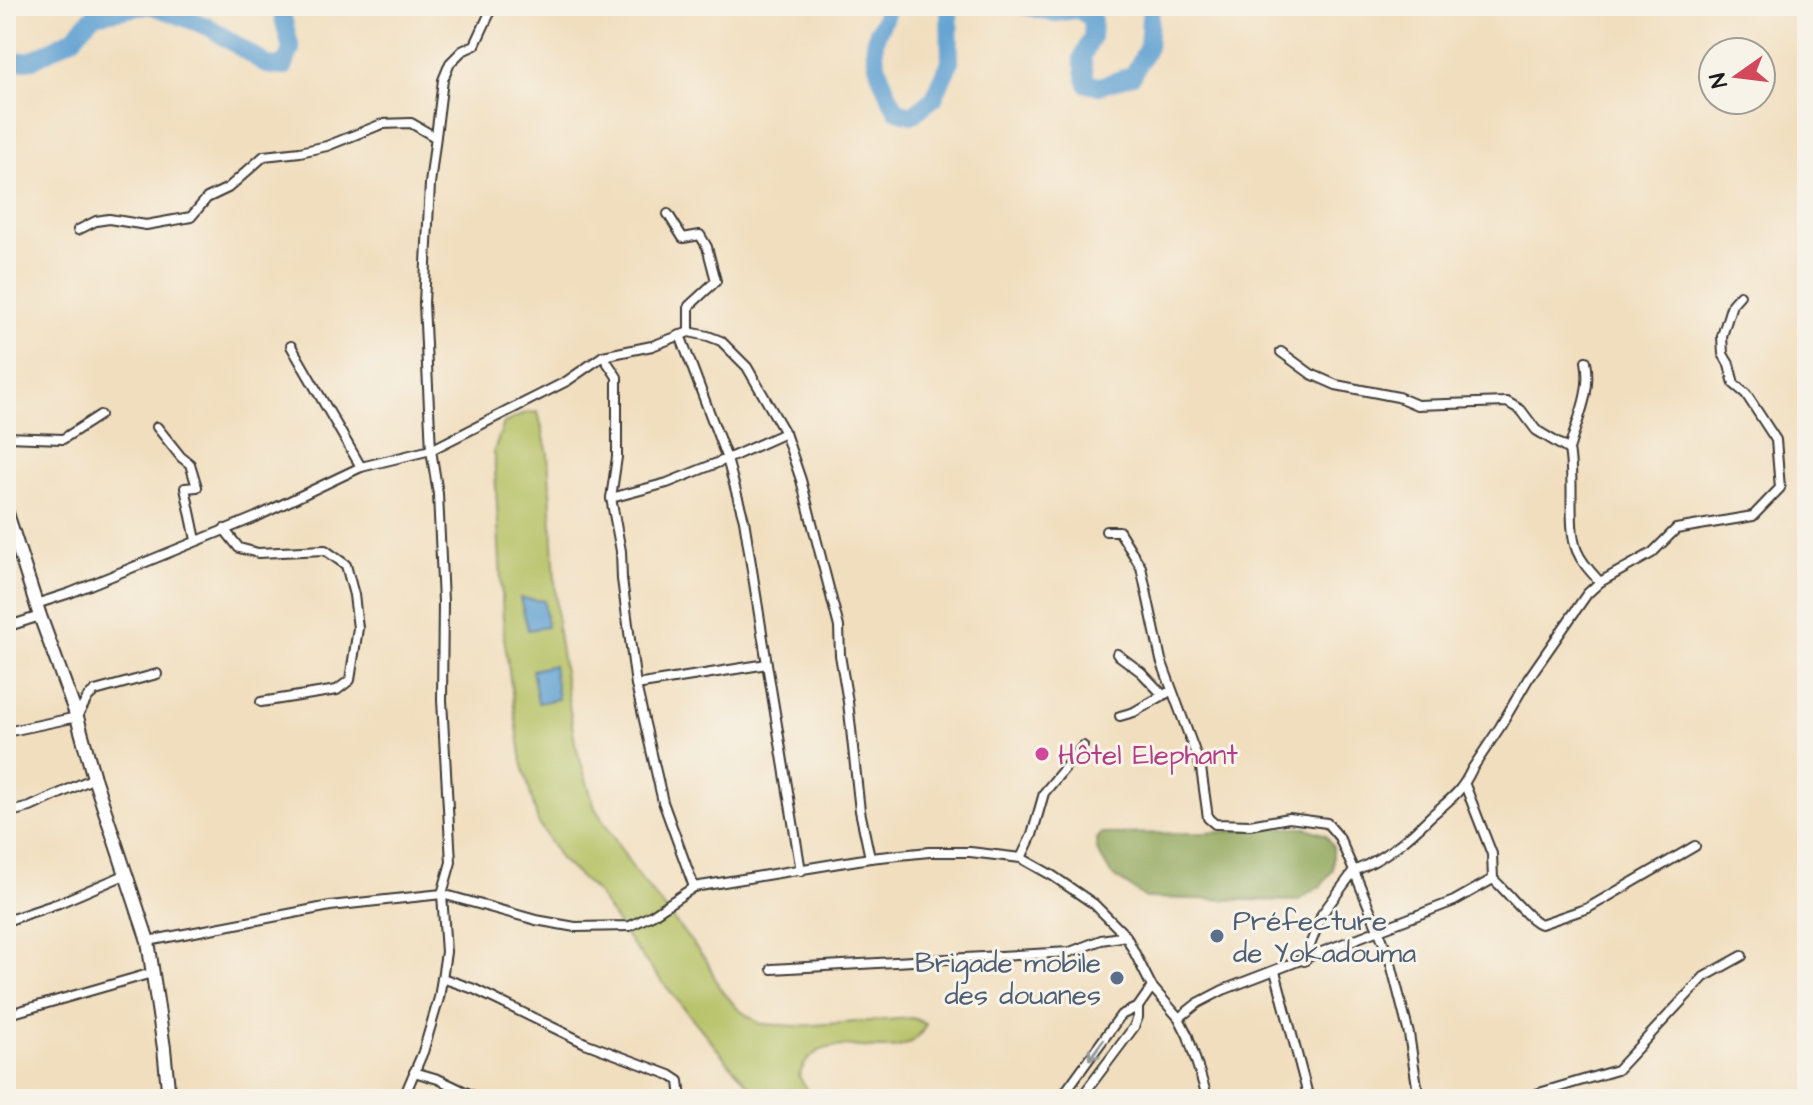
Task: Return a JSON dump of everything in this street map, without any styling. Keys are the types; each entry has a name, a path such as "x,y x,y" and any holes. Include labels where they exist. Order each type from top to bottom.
{"main road":[{"path":"6,510 8,524 77,717 148,941 164,1048 167,1097"}],"street":[{"path":"403,1099 431,1026 442,978 446,952 442,894 451,862 442,700 443,602 438,494 431,450 424,303 435,137 443,80 450,63 462,51 475,45 493,6"},
{"path":"78,230 96,221 109,219 146,225 191,217 207,198 228,188 264,156 327,146 382,124 411,123 435,137"},
{"path":"668,214 683,238 700,235 707,247 716,281 689,306 685,333 744,520 801,871"},
{"path":"1304,961 1322,914 1354,871 1392,852 1465,785 1472,769 1571,614 1600,582 1652,553 1676,529 1753,516 1780,488 1776,440 1746,394 1734,384 1723,354 1722,336 1732,304 1740,295"},
{"path":"6,627 70,593 224,529 361,467 431,450 567,381 603,356 652,346 685,333 721,341 747,367 785,433 801,480 837,615 860,811 870,858"},
{"path":"291,346 361,467"},
{"path":"1281,352 1311,374 1336,385 1398,397 1417,405 1507,402 1521,410 1536,430 1569,450"},
{"path":"603,356 617,377 617,457 611,498 621,551 636,685 663,802 694,887"},
{"path":"1586,361 1589,376 1586,397 1569,450 1573,468 1575,549 1600,582"},
{"path":"6,437 63,439 100,415"},
{"path":"157,427 190,464 197,487 185,488 196,540"},
{"path":"611,498 667,483 785,433"},
{"path":"224,529 239,548 258,553 325,550 346,565 354,595 358,628 350,680 337,690 261,702"},
{"path":"1106,531 1119,531 1141,567 1167,693 1201,768 1208,818 1215,824 1250,825 1289,818 1327,823 1339,837 1389,956 1404,1012 1419,1099"},
{"path":"1117,654 1167,693"},
{"path":"636,685 767,664"},
{"path":"6,732 77,717 95,691 157,674"},
{"path":"1120,716 1134,712 1167,693"},
{"path":"1021,858 1032,835 1044,793 1083,746"},
{"path":"6,813 30,807 94,778"},
{"path":"1465,785 1492,854 1493,879 1513,896 1535,923 1541,924 1588,908 1695,846"},
{"path":"148,941 303,910 442,894 536,920 575,927 630,926 694,887 870,858 929,852 970,852 1021,858 1094,904 1126,936 1152,987 1179,1018 1188,1036 1208,1099"},
{"path":"6,921 59,903 127,874"},
{"path":"1179,1018 1198,1003 1223,990 1454,901 1493,879"},
{"path":"772,969 1070,952 1101,940 1126,936"},
{"path":"1519,1099 1617,1070 1704,977 1742,956"},
{"path":"1275,971 1309,1099"},
{"path":"6,1015 152,973"},
{"path":"442,978 485,994 585,1043 670,1075 679,1081 681,1099"},
{"path":"1060,1099 1121,1015 1138,1007 1152,987"},
{"path":"1080,1099 1134,1027 1138,1007"},
{"path":"414,1072 438,1079 480,1099"}],"green space":[{"path":"538,412 548,454 558,633 575,743 595,808 634,870 708,963 719,987 738,1009 760,1024 798,1026 913,1018 926,1024 915,1040 899,1047 843,1046 825,1049 810,1058 799,1076 812,1099 762,1099 633,946 596,892 560,859 538,822 522,762 504,637 494,451 504,423 526,413"},
{"path":"1307,828 1326,835 1333,846 1333,869 1322,885 1297,901 1146,898 1111,874 1097,850 1096,839 1100,834 1206,833"}],"water":[{"path":"520,598 544,601 547,627 528,630"},
{"path":"553,665 558,699 538,703 532,670"}],"waterway":[{"path":"6,63 32,60 73,38 94,15 146,6"},
{"path":"153,6 209,27 267,65 284,67 291,49 280,6"},
{"path":"887,6 876,38 878,69 897,111 912,115 934,98 950,62 949,6"},
{"path":"1024,6 1055,13 1079,9 1093,20 1092,37 1082,58 1087,84 1100,86 1133,75 1148,47 1151,6"}],"place":[{"name":"Hôtel Elephant","path":"1042,754"},
{"name":"Préfecture de Yokadouma","path":"1217,936"},
{"name":"Brigade mobile des douanes","path":"1117,978"}]}
